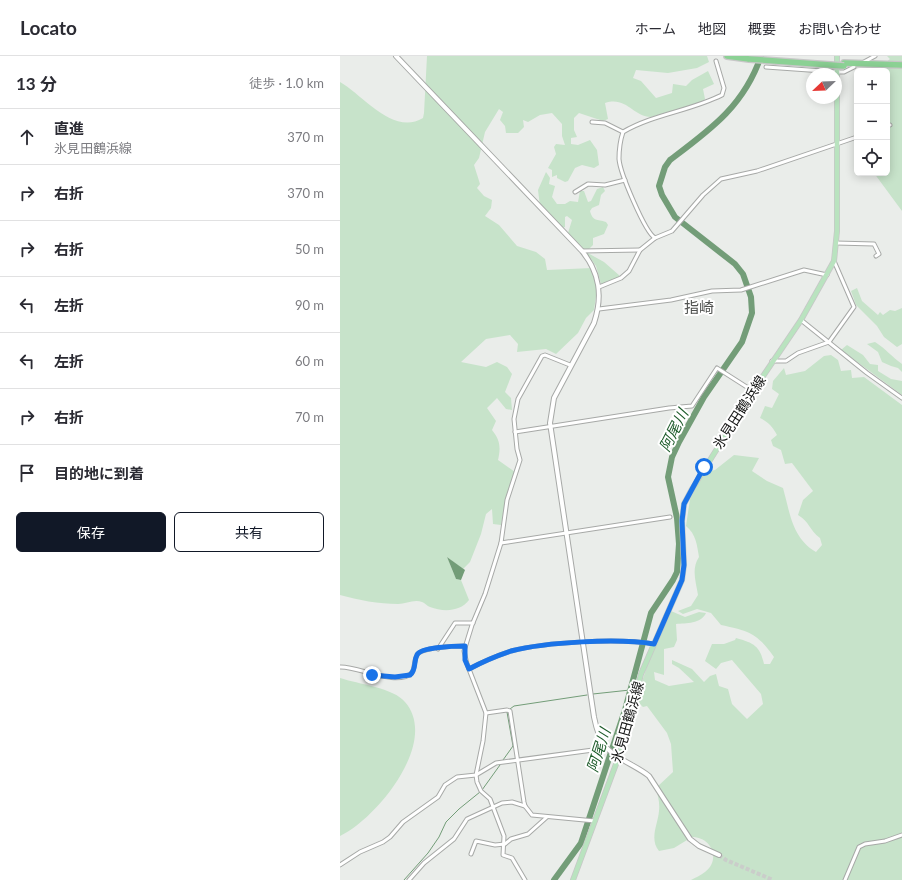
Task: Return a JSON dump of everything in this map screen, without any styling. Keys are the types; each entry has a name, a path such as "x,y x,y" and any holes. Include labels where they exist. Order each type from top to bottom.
{"highway":[{"path":"727,56 844,64 902,66"}],"main road":[{"name":"氷見田鶴浜線","path":"837,56 837,68"},
{"name":"氷見田鶴浜線","path":"573,880 629,723 638,681 682,580 684,565 682,521 684,504 704,467 772,361 801,320 834,261 836,242 837,104"}],"street":[{"path":"396,56 582,251 592,264 599,287 599,310 594,323 570,365 554,398 550,427 594,717 597,728 607,748 641,769 649,776 690,839 699,846 719,855"},
{"path":"864,62 875,56"},
{"path":"655,238 644,224 625,180 619,160 620,144 623,132 645,121 696,106 722,95 724,88 716,61"},
{"path":"766,67 806,70"},
{"path":"842,72 854,67"},
{"path":"592,122 605,123 623,132"},
{"path":"599,287 615,282 629,271 640,250 655,238 668,234 675,228 703,195 721,180 756,171 854,137"},
{"path":"575,192 588,184 605,185 625,180"},
{"path":"836,242 874,244 878,254 876,256"},
{"path":"582,251 640,250"},
{"path":"772,361 786,361 798,354 830,342 854,306 834,261"},
{"path":"599,310 671,300 712,291 736,291 804,270 827,275"},
{"path":"801,320 867,373 902,398"},
{"path":"525,880 512,858 503,855 505,844 504,836 494,807 490,799 479,788 476,775 483,741 486,713 465,660 465,646 472,623 485,594 501,543 507,500 520,460 515,432 514,411 518,399 542,356 545,355 570,365"},
{"path":"515,432 669,408 692,406 717,368 753,391"},
{"path":"501,543 670,517"},
{"path":"438,649 455,623 472,623"},
{"path":"469,669 489,659 512,651 536,647 582,643 638,642 654,644"},
{"path":"340,666 387,677 410,675 415,667 416,655 421,650 438,649 444,646 465,646"},
{"path":"486,713 507,710 510,711 525,806 532,815 593,821"},
{"path":"340,865 360,852 387,840 403,822 438,797 445,785 457,777 476,775 496,763 607,748"},
{"path":"408,880 424,863 454,839 467,819 508,802 525,806"},
{"path":"471,854 476,841 495,845 505,844 511,839 528,834 547,817"},
{"path":"845,880 859,848 865,844 885,841 902,835"}],"shaded area":[{"path":"427,56 707,56 709,62 697,68 668,73 636,70 633,78 641,81 656,98 672,93 673,84 686,86 692,80 708,71 714,84 703,89 705,99 702,102 651,117 639,114 619,102 605,103 608,119 603,121 579,113 574,118 574,130 577,137 571,138 571,144 578,145 590,140 597,150 599,165 594,168 582,165 575,168 568,181 565,182 557,178 557,175 552,177 552,170 548,168 556,154 554,147 556,144 565,145 562,136 562,124 552,113 540,115 528,122 523,120 524,127 518,133 506,133 505,126 500,120 503,112 499,109 485,132 479,158 474,165 480,184 477,188 484,196 492,200 491,208 485,216 499,225 517,246 536,252 545,259 547,270 592,268 596,279 596,296 594,310 586,318 578,333 556,354 546,349 517,352 518,344 510,335 486,339 461,362 486,367 497,362 507,367 512,374 505,392 511,398 512,410 506,409 497,398 487,408 496,421 492,430 497,437 499,444 498,460 515,472 506,497 501,525 493,524 492,509 486,514 481,534 470,562 463,569 447,557 456,579 461,580 469,600 461,607 451,610 440,610 419,601 398,604 383,603 340,595 340,82 379,112 401,122 412,122 423,118"},
{"path":"887,56 902,56 902,211 876,176 890,176 890,68 879,68 890,59"},
{"path":"546,172 550,178 549,184 555,186 552,197 557,204 565,204 570,201 578,202 580,191 584,191 588,202 591,201 597,189 603,187 605,191 601,195 599,205 592,208 590,211 594,219 606,222 608,225 604,234 593,238 593,245 589,249 584,249 568,233 572,220 567,216 565,217 565,227 562,228 540,206 538,190"},
{"path":"586,252 604,262 620,276 613,282 601,284 596,266"},
{"path":"857,288 862,301 878,315 880,312 883,315 890,310 895,311 902,308 902,344 897,347 884,337 877,326 856,305 851,291"},
{"path":"875,342 902,364 902,372 898,368 882,362 878,352 867,344"},
{"path":"847,345 863,355 870,364 878,365 878,371 891,379 902,381 902,395 841,350"},
{"path":"831,355 838,360 841,371 851,370 852,378 864,377 902,405 902,880 691,880 710,867 713,861 712,850 705,841 692,837 674,848 659,851 656,846 654,836 658,816 659,800 656,788 673,772 671,744 667,733 647,706 643,707 636,700 651,654 671,611 685,617 699,612 706,613 704,617 697,621 676,624 677,640 674,647 664,649 664,675 654,672 655,680 669,686 694,682 679,668 672,664 672,660 692,669 704,682 710,676 716,674 719,686 728,689 732,704 747,719 763,704 761,694 732,660 721,663 716,669 705,661 712,644 724,644 735,640 736,638 755,646 760,653 764,664 770,664 774,657 768,649 752,634 746,631 721,625 711,613 697,609 683,614 678,611 691,606 698,595 695,580 695,566 699,557 698,548 694,536 686,526 690,499 702,473 715,470 734,455 759,458 752,471 767,481 783,488 790,516 797,532 802,540 816,552 822,545 820,538 805,520 798,515 803,500 813,491 792,463 785,464 781,450 773,446 771,440 777,435 770,425 760,418 765,406 772,408 779,394 772,389 773,381 784,368 786,375 805,371 824,356"},
{"path":"447,557 465,570 461,580 456,579"},
{"path":"340,678 375,687 400,697 405,702 414,719 415,737 409,757 399,778 386,797 355,827 340,836"}],"waterway":[{"name":"阿尾川","path":"554,880 581,843 625,710 651,613 677,572 679,544 677,518 668,477 672,457 704,397 742,342 752,313 751,297 743,274 735,264 675,217 662,195 659,186 665,167 670,160 712,127 735,103 754,74 761,56"},
{"path":"593,694 630,690"},
{"path":"510,709 514,706 587,695"},
{"path":"503,760 513,746 507,712"},
{"path":"482,790 500,765"},
{"path":"404,880 428,853 439,837 446,822 480,792"}],"tunnel":[{"path":"719,855 726,860 773,880"}],"district":[{"name":"指崎","path":"699,307"}],"route":[{"path":"372,675 402,677 410,675 415,667 416,655 421,650 438,649 444,646 465,646 465,660 469,669 489,659 512,651 536,647 604,642 654,644 682,580 684,565 682,521 684,504 704,467"}]}
